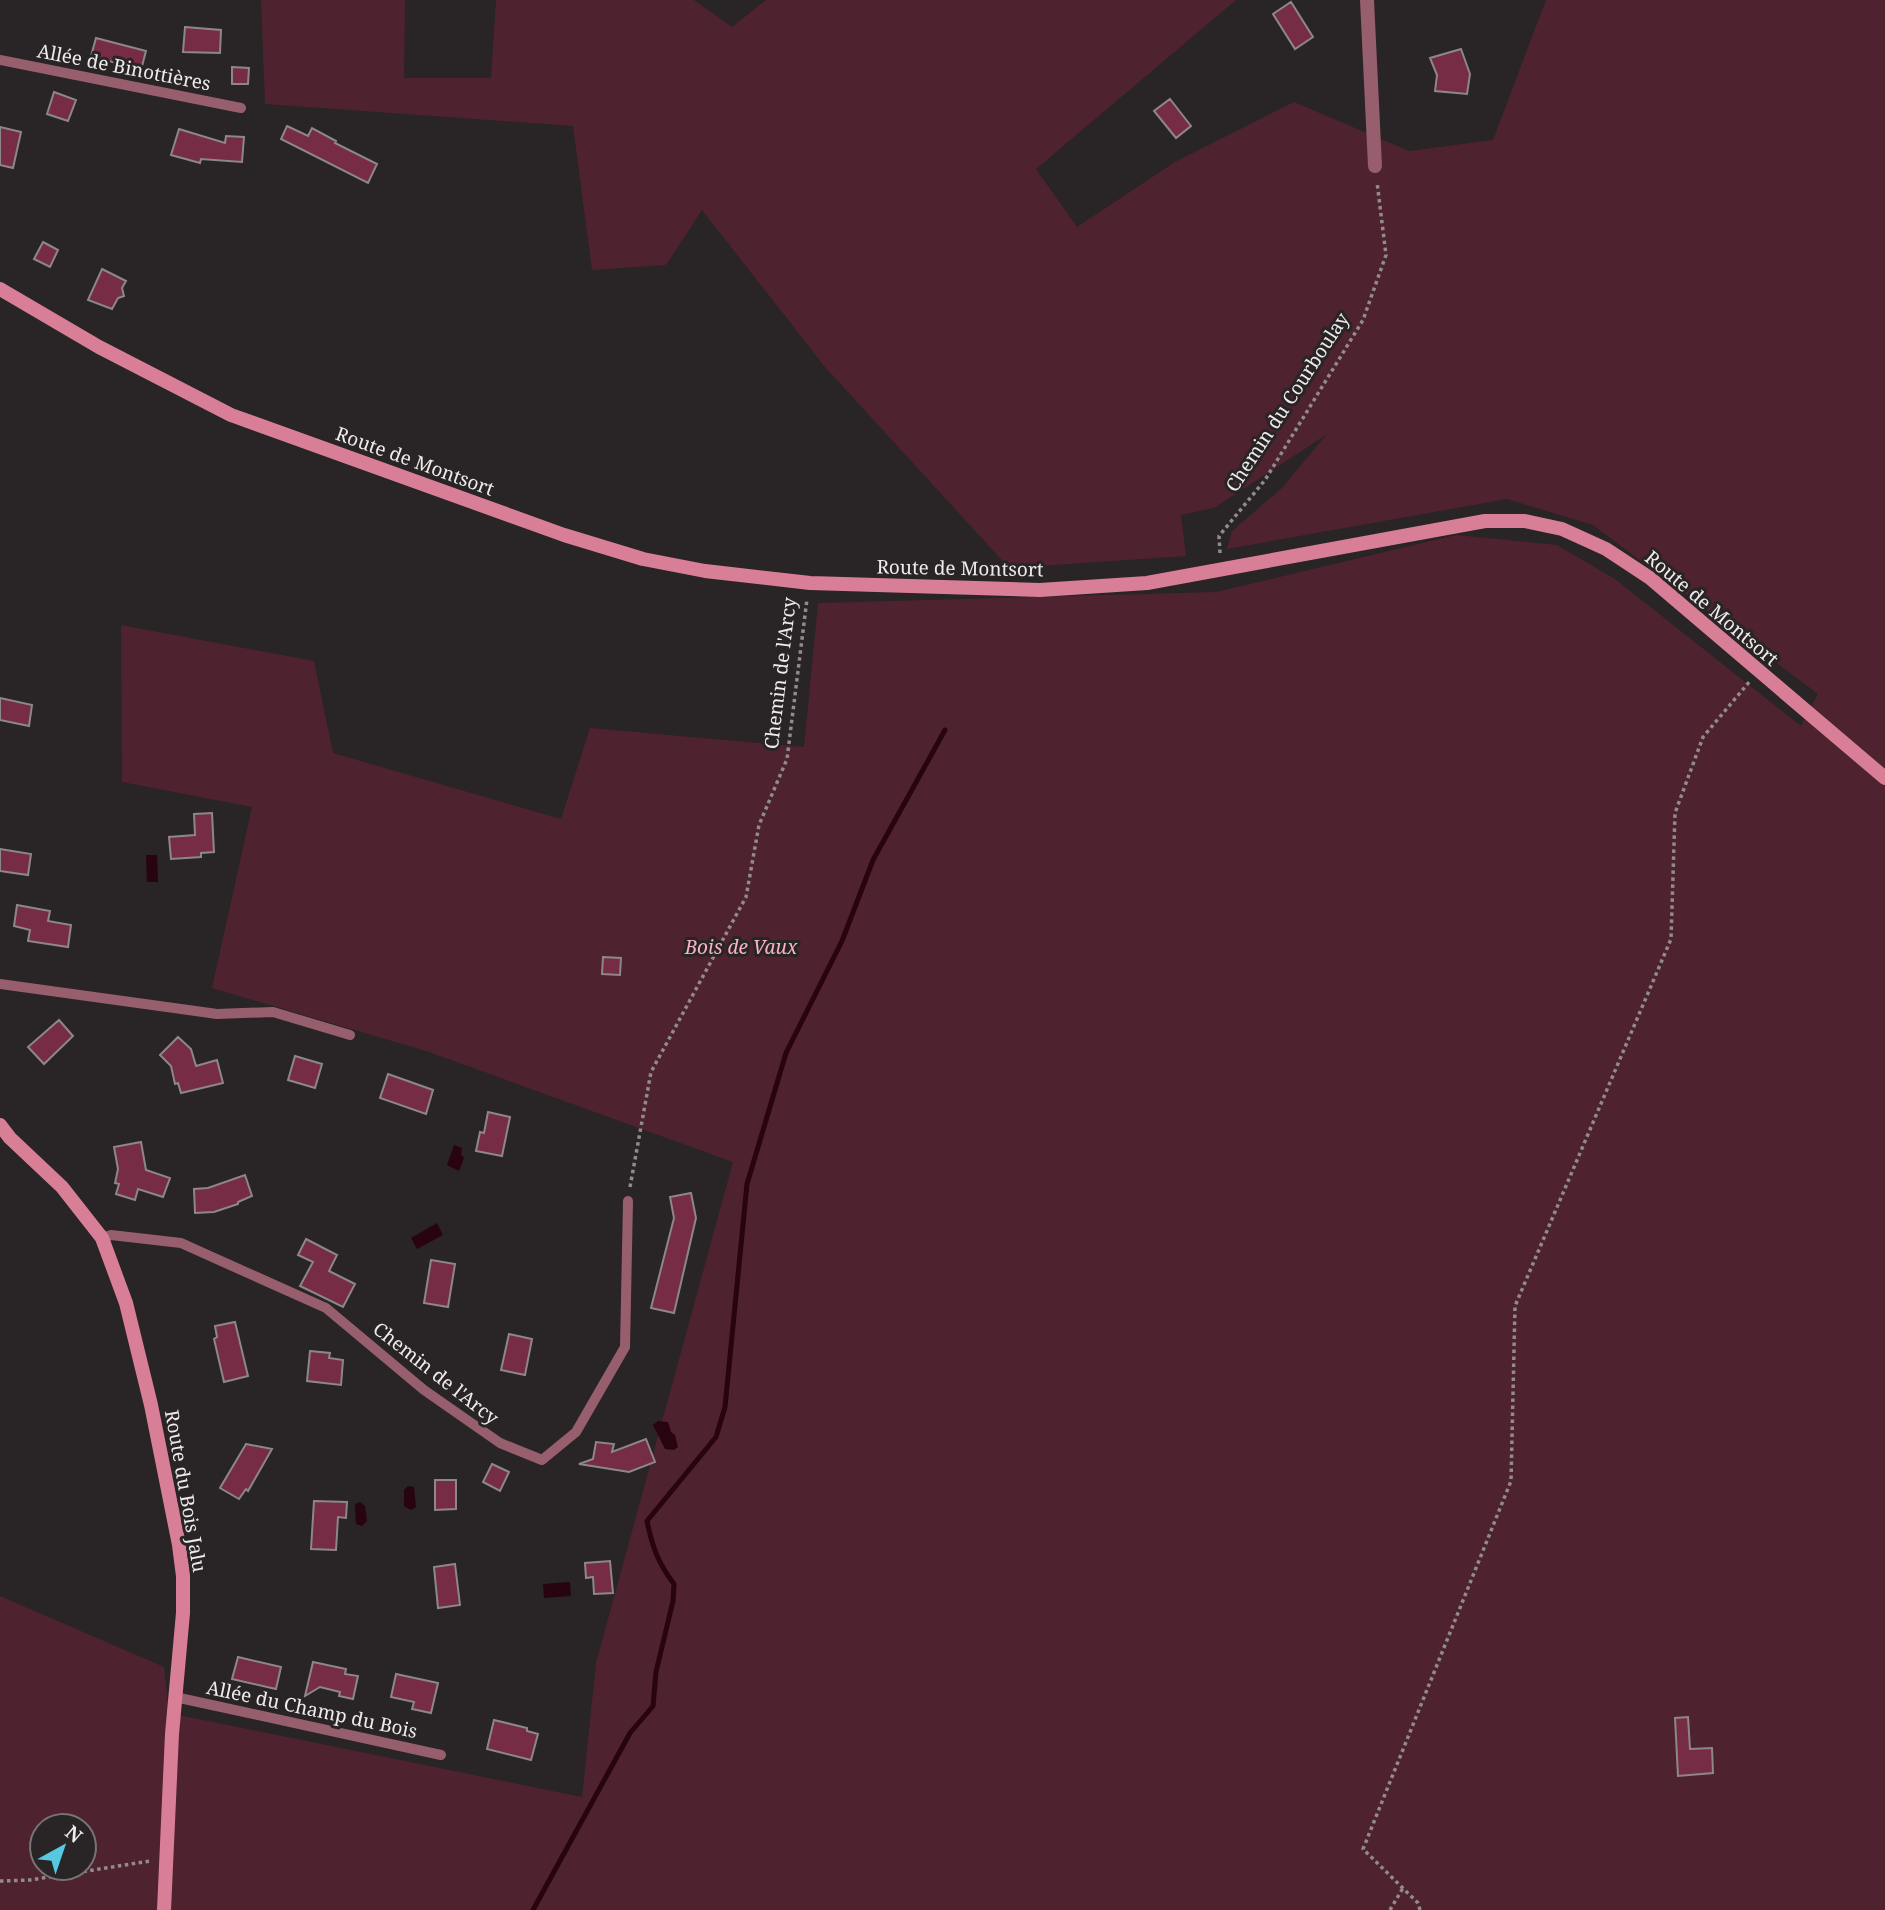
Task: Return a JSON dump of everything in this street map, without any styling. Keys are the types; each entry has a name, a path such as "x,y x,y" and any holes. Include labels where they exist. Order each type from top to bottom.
{"street":[{"path":"1367,0 1375,166"},
{"name":"Route de Montsort","path":"0,289 99,346 244,420 564,535 643,559 705,571 810,583 1041,590 1147,583 1485,522 1525,521 1562,529 1606,549 1650,578 1885,778"},
{"name":"Route du Bois Jalu","path":"0,1125 10,1138 62,1187 102,1238 126,1303 151,1405 183,1576 183,1613 175,1697 163,1910"}],"lane":[{"name":"Allée de Binottières","path":"0,60 242,108"},
{"path":"0,984 217,1014 273,1012 350,1035"},
{"name":"Chemin de l'Arcy","path":"102,1238 111,1235 181,1243 326,1308 435,1397 500,1443 542,1460 576,1432 625,1348 628,1201"},
{"name":"Allée du Champ du Bois","path":"175,1697 441,1755"}],"path":[{"name":"Chemin du Courboulay","path":"1220,568 1219,536 1265,480 1363,320 1386,255 1375,166"},
{"name":"Chemin de l'Arcy","path":"628,1201 651,1072 746,897 759,825 787,759 810,583"},
{"path":"1420,1910 1418,1903 1363,1849 1511,1480 1515,1307 1671,940 1675,813 1703,737 1758,671"},
{"path":"0,1881 30,1880 166,1858"},
{"path":"1390,1910 1403,1888"}],"green space":[{"name":"Bois de Vaux","path":"261,0 405,0 404,78 491,78 496,0 694,0 732,27 766,0 1236,0 1036,169 1077,227 1175,162 1294,102 1409,151 1493,140 1546,0 1885,0 1885,1910 0,1910 0,1596 164,1667 169,1713 582,1797 596,1663 733,1162 426,1051 212,988 252,807 122,782 121,625 314,661 333,753 561,819 590,728 804,747 818,603 1216,592 1456,535 1557,545 1615,579 1801,726 1818,694 1593,525 1507,499 1227,549 1232,531 1283,487 1326,435 1214,508 1181,515 1186,556 1009,568 825,367 702,210 666,265 592,270 573,126 265,104"}],"shaded area":[{"path":"146,855 157,855 158,882 147,882"},
{"path":"454,1145 462,1148 461,1154 464,1158 459,1171 447,1165"},
{"path":"437,1223 443,1235 417,1249 411,1238"},
{"path":"658,1421 668,1422 678,1447 674,1450 665,1449 653,1425"},
{"path":"408,1486 414,1487 416,1507 411,1510 404,1506 404,1490"},
{"path":"360,1502 365,1506 367,1521 362,1526 356,1524 355,1504"},
{"path":"570,1582 571,1596 544,1598 543,1584"}],"building":[{"path":"1291,2 1313,37 1295,49 1273,14"},
{"path":"185,27 221,30 220,53 183,52"},
{"path":"96,38 146,51 141,70 91,56"},
{"path":"1461,49 1470,74 1467,94 1435,91 1437,75 1430,58"},
{"path":"232,67 249,68 248,84 232,84"},
{"path":"54,92 76,100 68,121 47,114"},
{"path":"1170,99 1191,126 1176,138 1154,111"},
{"path":"287,126 308,136 312,128 377,164 368,183 281,139"},
{"path":"0,127 21,132 13,168 0,165"},
{"path":"179,129 225,143 226,136 244,137 242,162 201,159 200,163 171,155"},
{"path":"43,242 58,250 50,267 34,259"},
{"path":"102,269 126,281 122,288 124,296 118,298 112,309 88,300"},
{"path":"0,698 32,705 29,726 0,720"},
{"path":"212,813 214,852 201,853 201,857 171,859 169,837 195,835 194,814"},
{"path":"0,849 31,854 28,875 0,871"},
{"path":"17,905 50,911 48,921 71,925 68,947 28,941 30,930 14,926"},
{"path":"603,957 621,958 620,975 602,974"},
{"path":"59,1020 73,1036 44,1064 28,1047"},
{"path":"178,1037 191,1049 196,1066 217,1060 223,1083 181,1093 178,1083 175,1084 171,1066 160,1055"},
{"path":"295,1056 322,1064 315,1088 288,1080"},
{"path":"388,1074 433,1090 426,1114 380,1098"},
{"path":"488,1112 510,1117 502,1156 476,1151 480,1132 484,1133"},
{"path":"141,1142 146,1170 170,1178 163,1197 138,1189 135,1200 116,1194 119,1184 115,1183 118,1169 114,1147"},
{"path":"245,1175 252,1196 214,1212 195,1213 194,1189 208,1188"},
{"path":"691,1193 696,1218 674,1313 651,1308 674,1218 670,1197"},
{"path":"306,1239 337,1255 329,1271 355,1284 343,1307 300,1286 313,1262 298,1255"},
{"path":"431,1260 455,1264 448,1307 424,1303"},
{"path":"235,1322 248,1376 224,1382 214,1339 217,1337 215,1326"},
{"path":"509,1334 532,1339 525,1375 501,1370"},
{"path":"310,1351 330,1353 329,1358 343,1360 341,1385 307,1381"},
{"path":"646,1439 655,1462 629,1472 579,1464 593,1459 596,1442 614,1444 612,1452"},
{"path":"246,1444 272,1449 248,1491 246,1489 239,1499 220,1488"},
{"path":"492,1464 509,1472 500,1491 483,1482"},
{"path":"435,1480 456,1480 456,1509 435,1510"},
{"path":"314,1501 347,1502 346,1518 338,1517 336,1550 311,1549"},
{"path":"610,1561 613,1593 594,1594 593,1577 586,1578 585,1563"},
{"path":"455,1564 460,1605 438,1608 434,1567"},
{"path":"238,1657 281,1667 276,1689 232,1679"},
{"path":"313,1662 346,1669 345,1674 358,1676 353,1699 339,1696 340,1692 320,1687 305,1696"},
{"path":"396,1674 438,1683 431,1713 412,1709 414,1702 391,1697"},
{"path":"1688,1717 1690,1749 1712,1748 1713,1773 1678,1776 1675,1718"},
{"path":"494,1720 527,1728 527,1731 538,1734 531,1760 487,1749"}],"waterway":[{"path":"533,1910 630,1733 653,1706 656,1672 673,1601 674,1584 656,1554 647,1521 716,1437 725,1407 747,1184 786,1053 842,941 873,860 945,730"}]}
